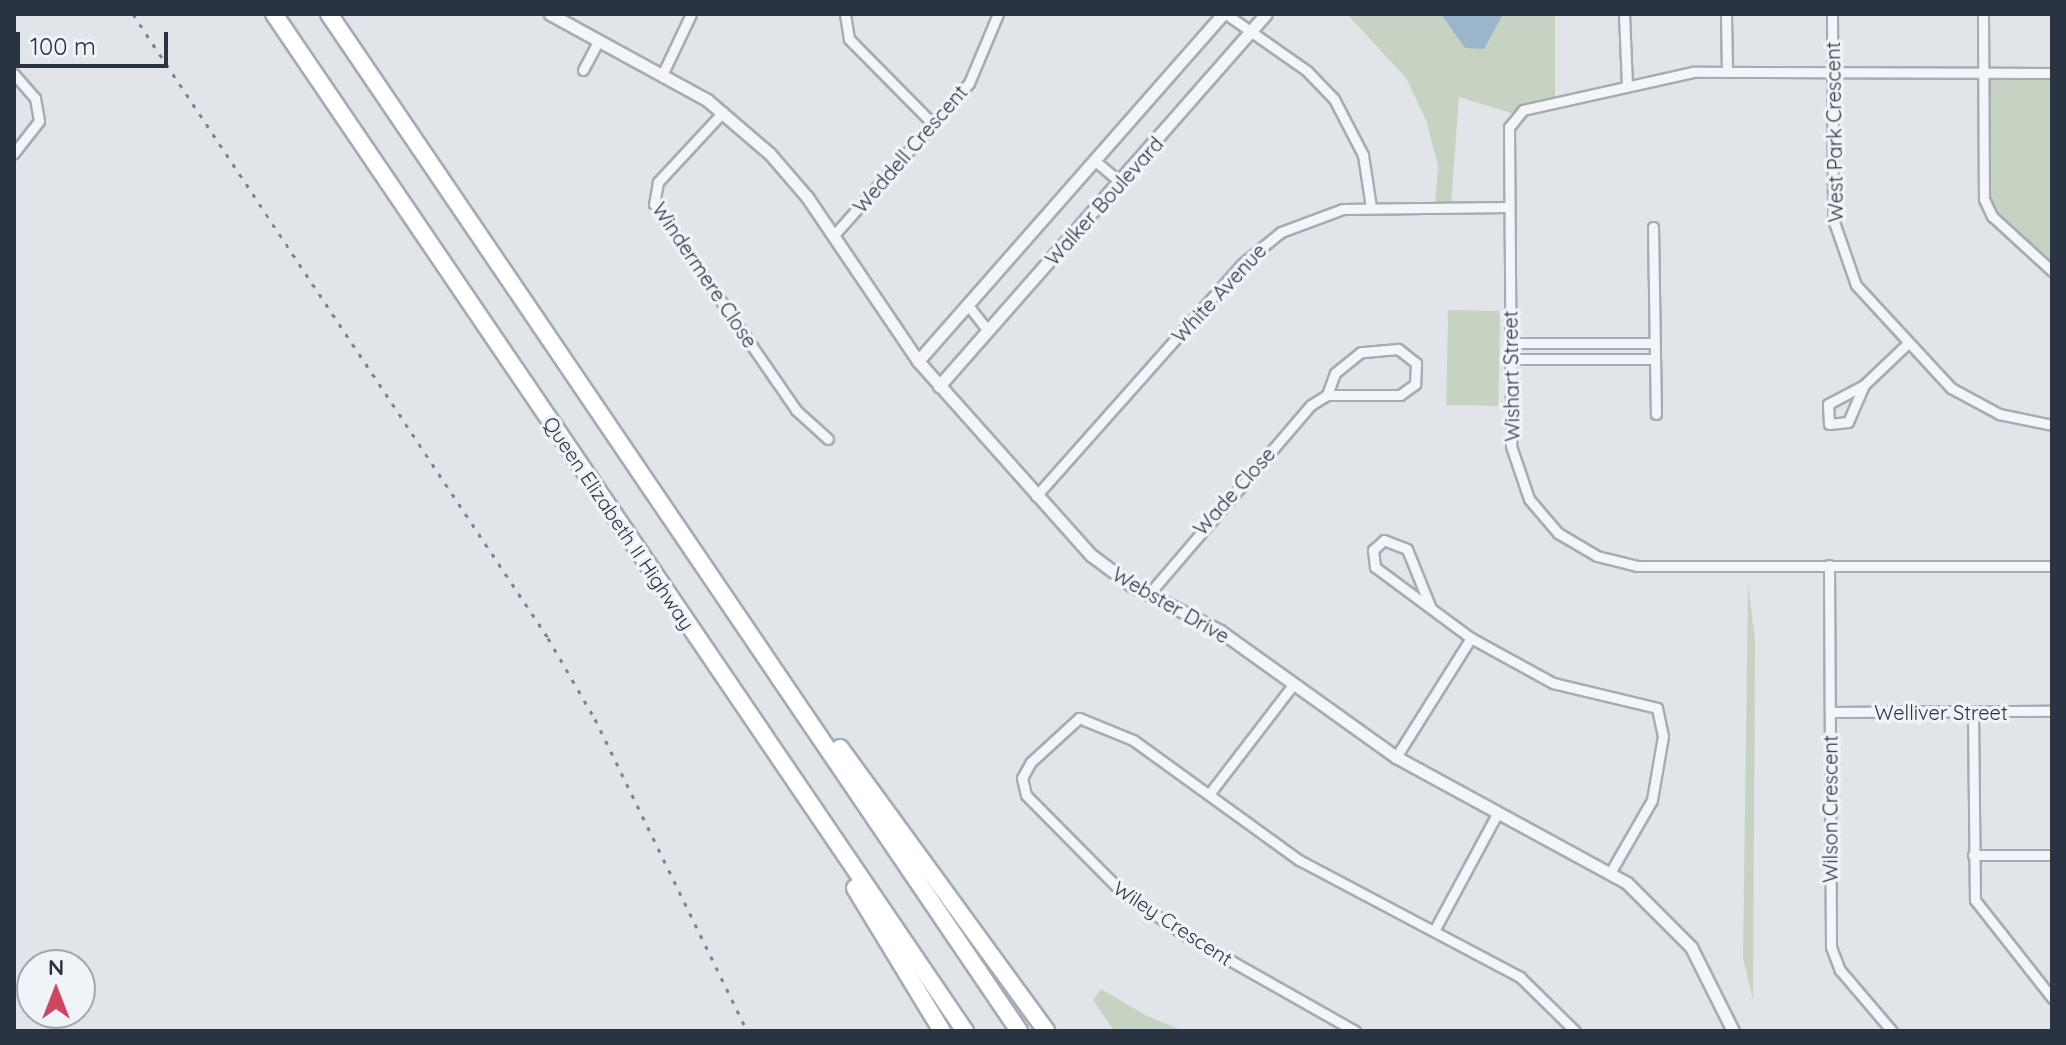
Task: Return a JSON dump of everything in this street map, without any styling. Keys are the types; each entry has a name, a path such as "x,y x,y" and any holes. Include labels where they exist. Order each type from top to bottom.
{"highway":[{"name":"Queen Elizabeth II Highway","path":"274,14 965,1031"},
{"path":"331,14 1019,1031"},
{"path":"731,606 788,674 1046,1031"},
{"path":"747,713 942,1031"}],"street":[{"name":"Webster Drive","path":"550,14 663,73 723,112 790,175 918,361 1091,555 1148,595 1220,631 1396,757 1610,873 1681,935 1708,974 1733,1031"},
{"path":"663,73 691,14"},
{"path":"845,14 852,43 933,124"},
{"name":"Weddell Crescent","path":"834,235 979,68 998,14"},
{"path":"1225,14 1252,31 1334,99 1361,147 1371,207"},
{"name":"Walker Boulevard","path":"918,361 1225,14"},
{"name":"Walker Boulevard","path":"939,386 1266,14"},
{"path":"1624,14 1627,85"},
{"path":"1726,14 1727,71"},
{"name":"West Park Crescent","path":"1832,14 1836,235 1861,294 1907,344 1973,402 2052,425"},
{"path":"1983,14 1984,199 1992,216 2052,271"},
{"path":"583,70 599,40"},
{"name":"Wishart Street","path":"2052,73 1727,71 1627,85 1514,114 1509,127 1510,435 1517,472 1538,511 1571,543 1637,566 2052,566"},
{"path":"14,74 35,98 39,121 14,153"},
{"name":"Windermere Close","path":"723,112 658,182 652,199 796,410 828,439"},
{"path":"1094,160 1120,182"},
{"name":"White Avenue","path":"1036,496 1255,251 1315,216 1371,207 1509,207"},
{"path":"1653,227 1656,414"},
{"path":"967,304 988,331"},
{"path":"1511,343 1653,343"},
{"path":"1864,385 1848,422 1829,424 1828,404 1864,385 1907,344"},
{"name":"Wade Close","path":"1148,595 1301,416 1327,395 1335,373 1361,352 1398,349 1416,363 1415,384 1400,395 1327,395"},
{"path":"1510,359 1653,359"},
{"path":"1430,606 1407,549 1384,540 1373,550 1375,567 1471,638 1553,683 1657,708 1663,736 1654,794 1610,873"},
{"name":"Wilson Crescent","path":"1829,565 1831,947 1840,970 1892,1031"},
{"path":"1396,757 1471,638"},
{"path":"1210,793 1293,685"},
{"name":"Welliver Street","path":"1830,712 2052,711"},
{"path":"1973,712 1973,855 1978,910 2052,998"},
{"name":"Wiley Crescent","path":"1355,1031 1140,906 1056,829 1026,795 1022,778 1068,722 1084,718 1150,749 1299,860 1520,977 1575,1031"},
{"path":"1434,931 1498,812"},
{"path":"1973,855 2052,855"}],"green space":[{"path":"1347,14 1555,14 1555,102 1514,114 1459,97 1451,205 1435,205 1438,166 1426,120 1406,78"},
{"path":"1983,71 2052,73 2052,271 1985,204"},
{"path":"1448,310 1500,311 1498,406 1446,405"},
{"path":"1748,583 1755,641 1753,1000 1743,958"},
{"path":"1101,989 1147,1016 1184,1031 1114,1031 1093,1000"}],"water":[{"path":"1441,14 1503,14 1484,49 1465,48"}],"railway":[{"path":"133,14 548,638 595,719 747,1031"}]}
